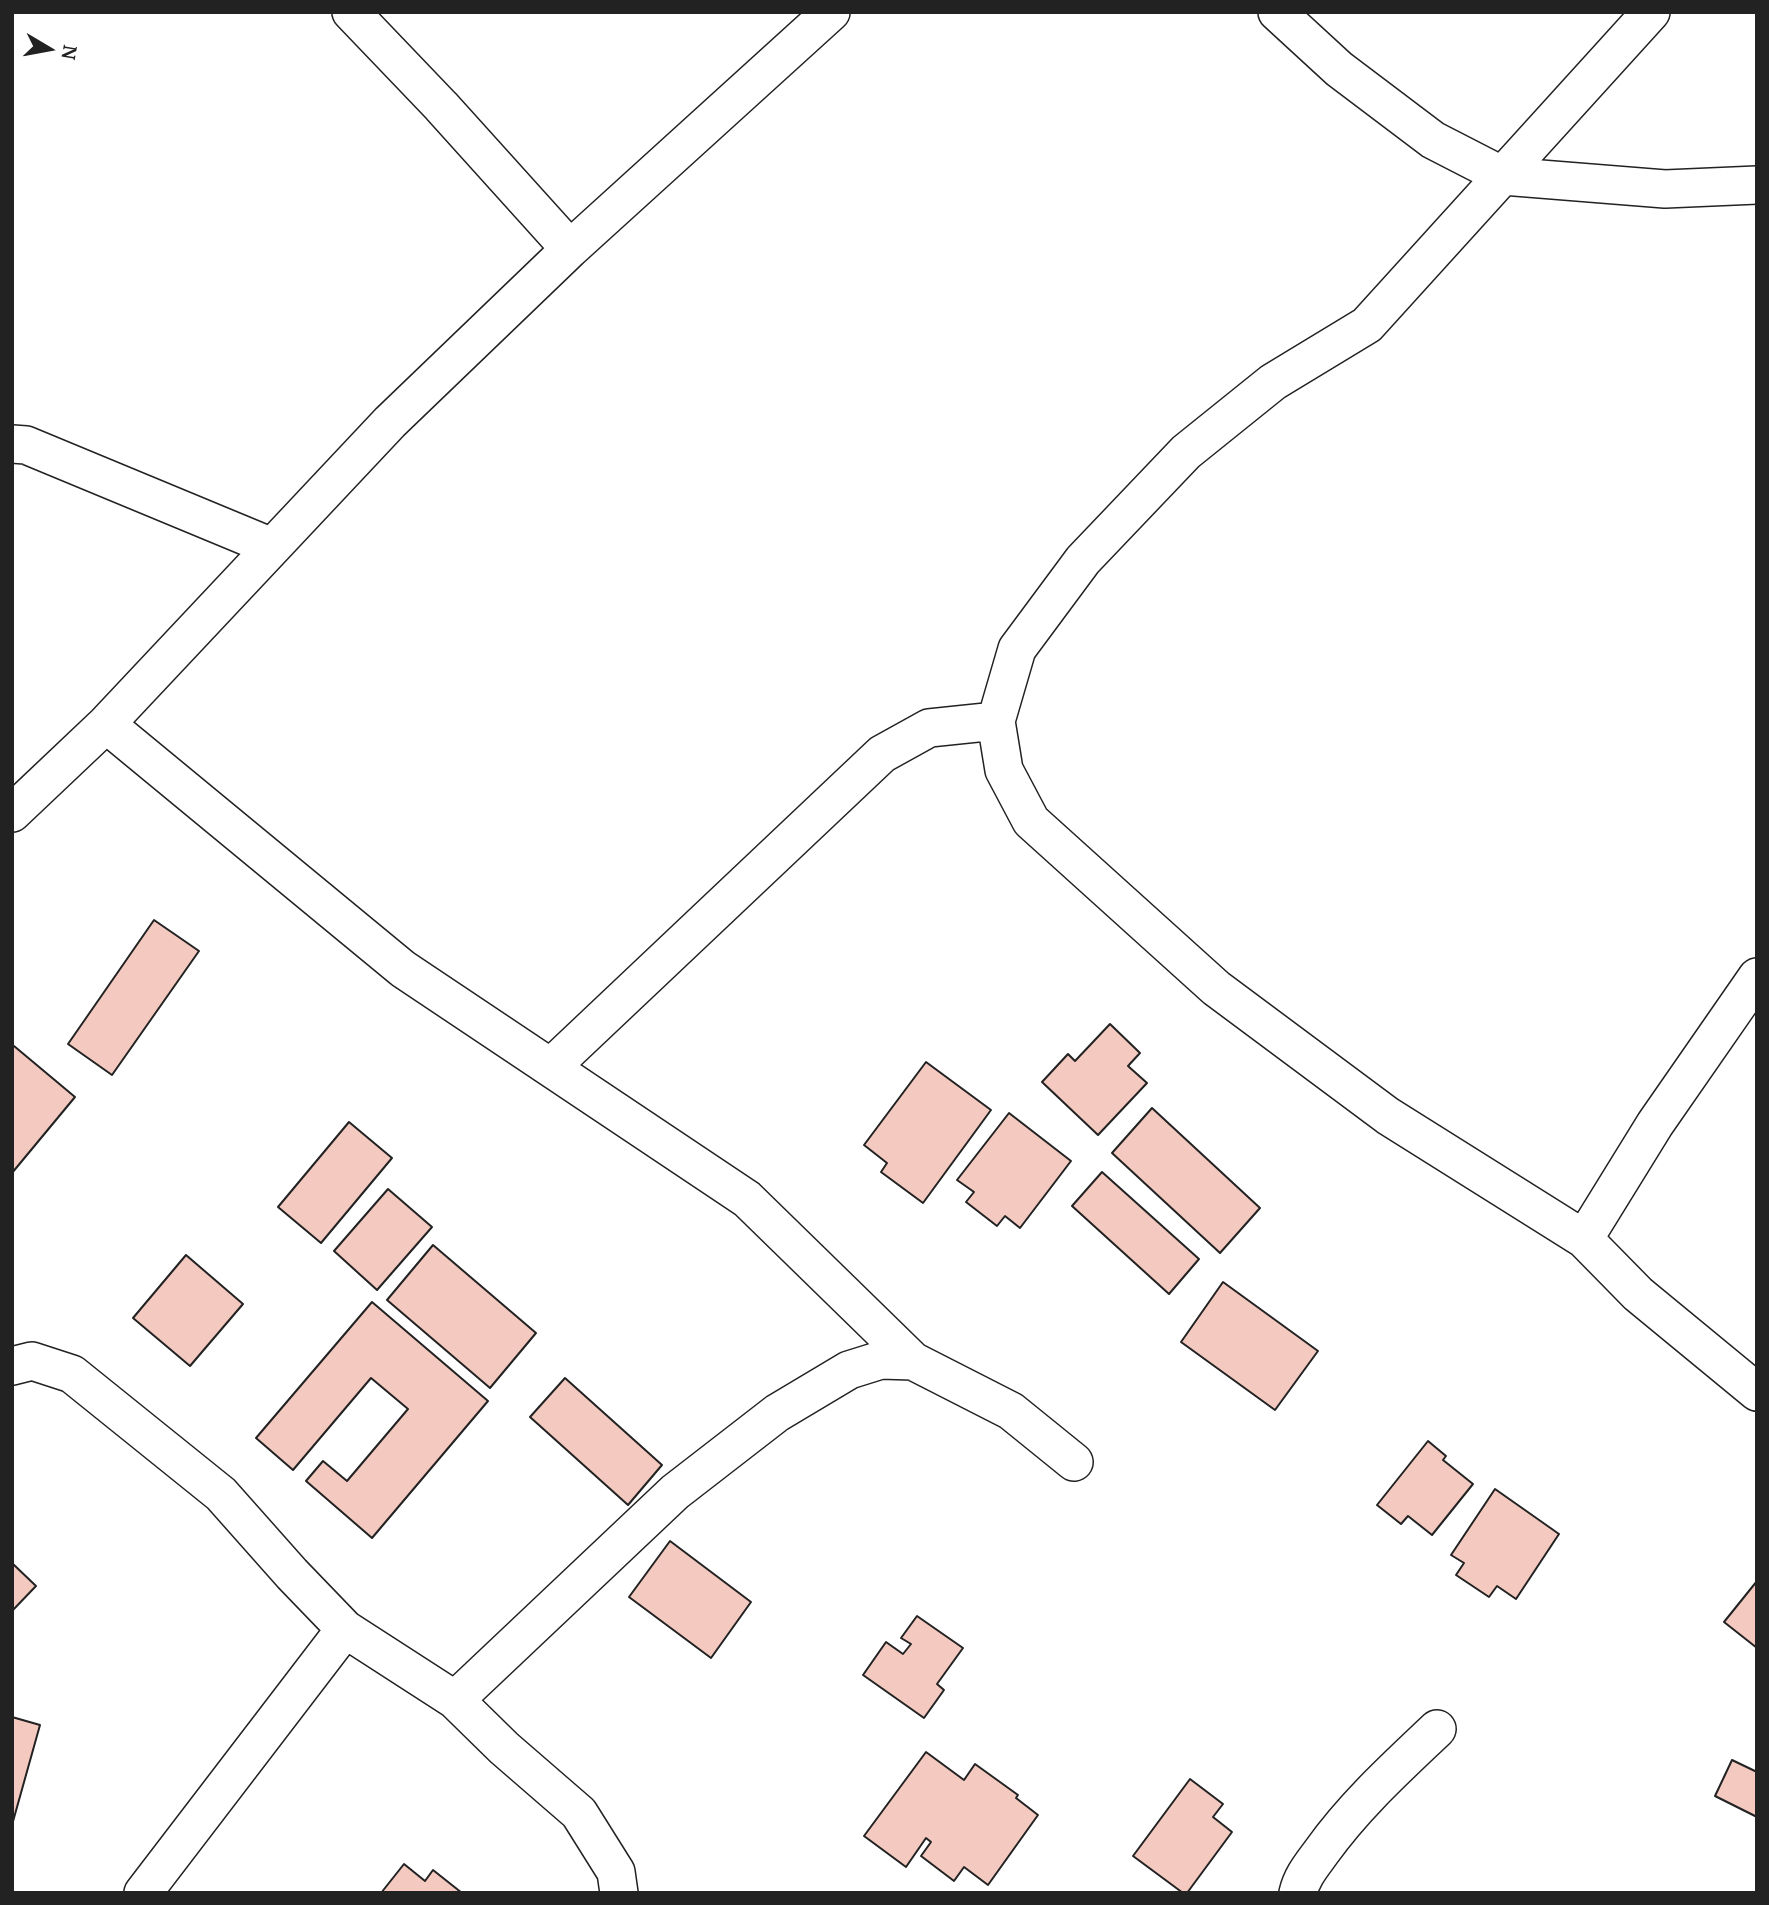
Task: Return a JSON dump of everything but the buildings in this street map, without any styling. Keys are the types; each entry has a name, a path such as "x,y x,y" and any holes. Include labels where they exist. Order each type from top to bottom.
{"street":[{"path":"351,12 442,106 570,249"},
{"path":"12,813 106,724 390,422 570,249 831,12"},
{"path":"1277,12 1339,69 1433,140 1503,176 1665,189 1757,185"},
{"path":"1651,12 1367,325 1273,382 1186,452 1083,560 1017,649 996,721 1004,770 1031,821 1216,988 1388,1116 1584,1239 1638,1294 1757,1392"},
{"path":"12,444 26,445 272,547"},
{"path":"551,1067 882,754 929,728 996,721"},
{"path":"106,724 403,969 747,1199 913,1361 1011,1411 1074,1462"},
{"path":"1584,1239 1655,1124 1757,977"},
{"path":"455,1700 675,1492 777,1413 849,1370 881,1360 913,1361"},
{"path":"12,1366 32,1361 72,1374 221,1494 345,1629 455,1700 503,1748 579,1813 616,1872 620,1893"},
{"path":"143,1893 345,1629"},
{"path":"1298,1893 1301,1880 1340,1826 1372,1790 1437,1729"}]}
